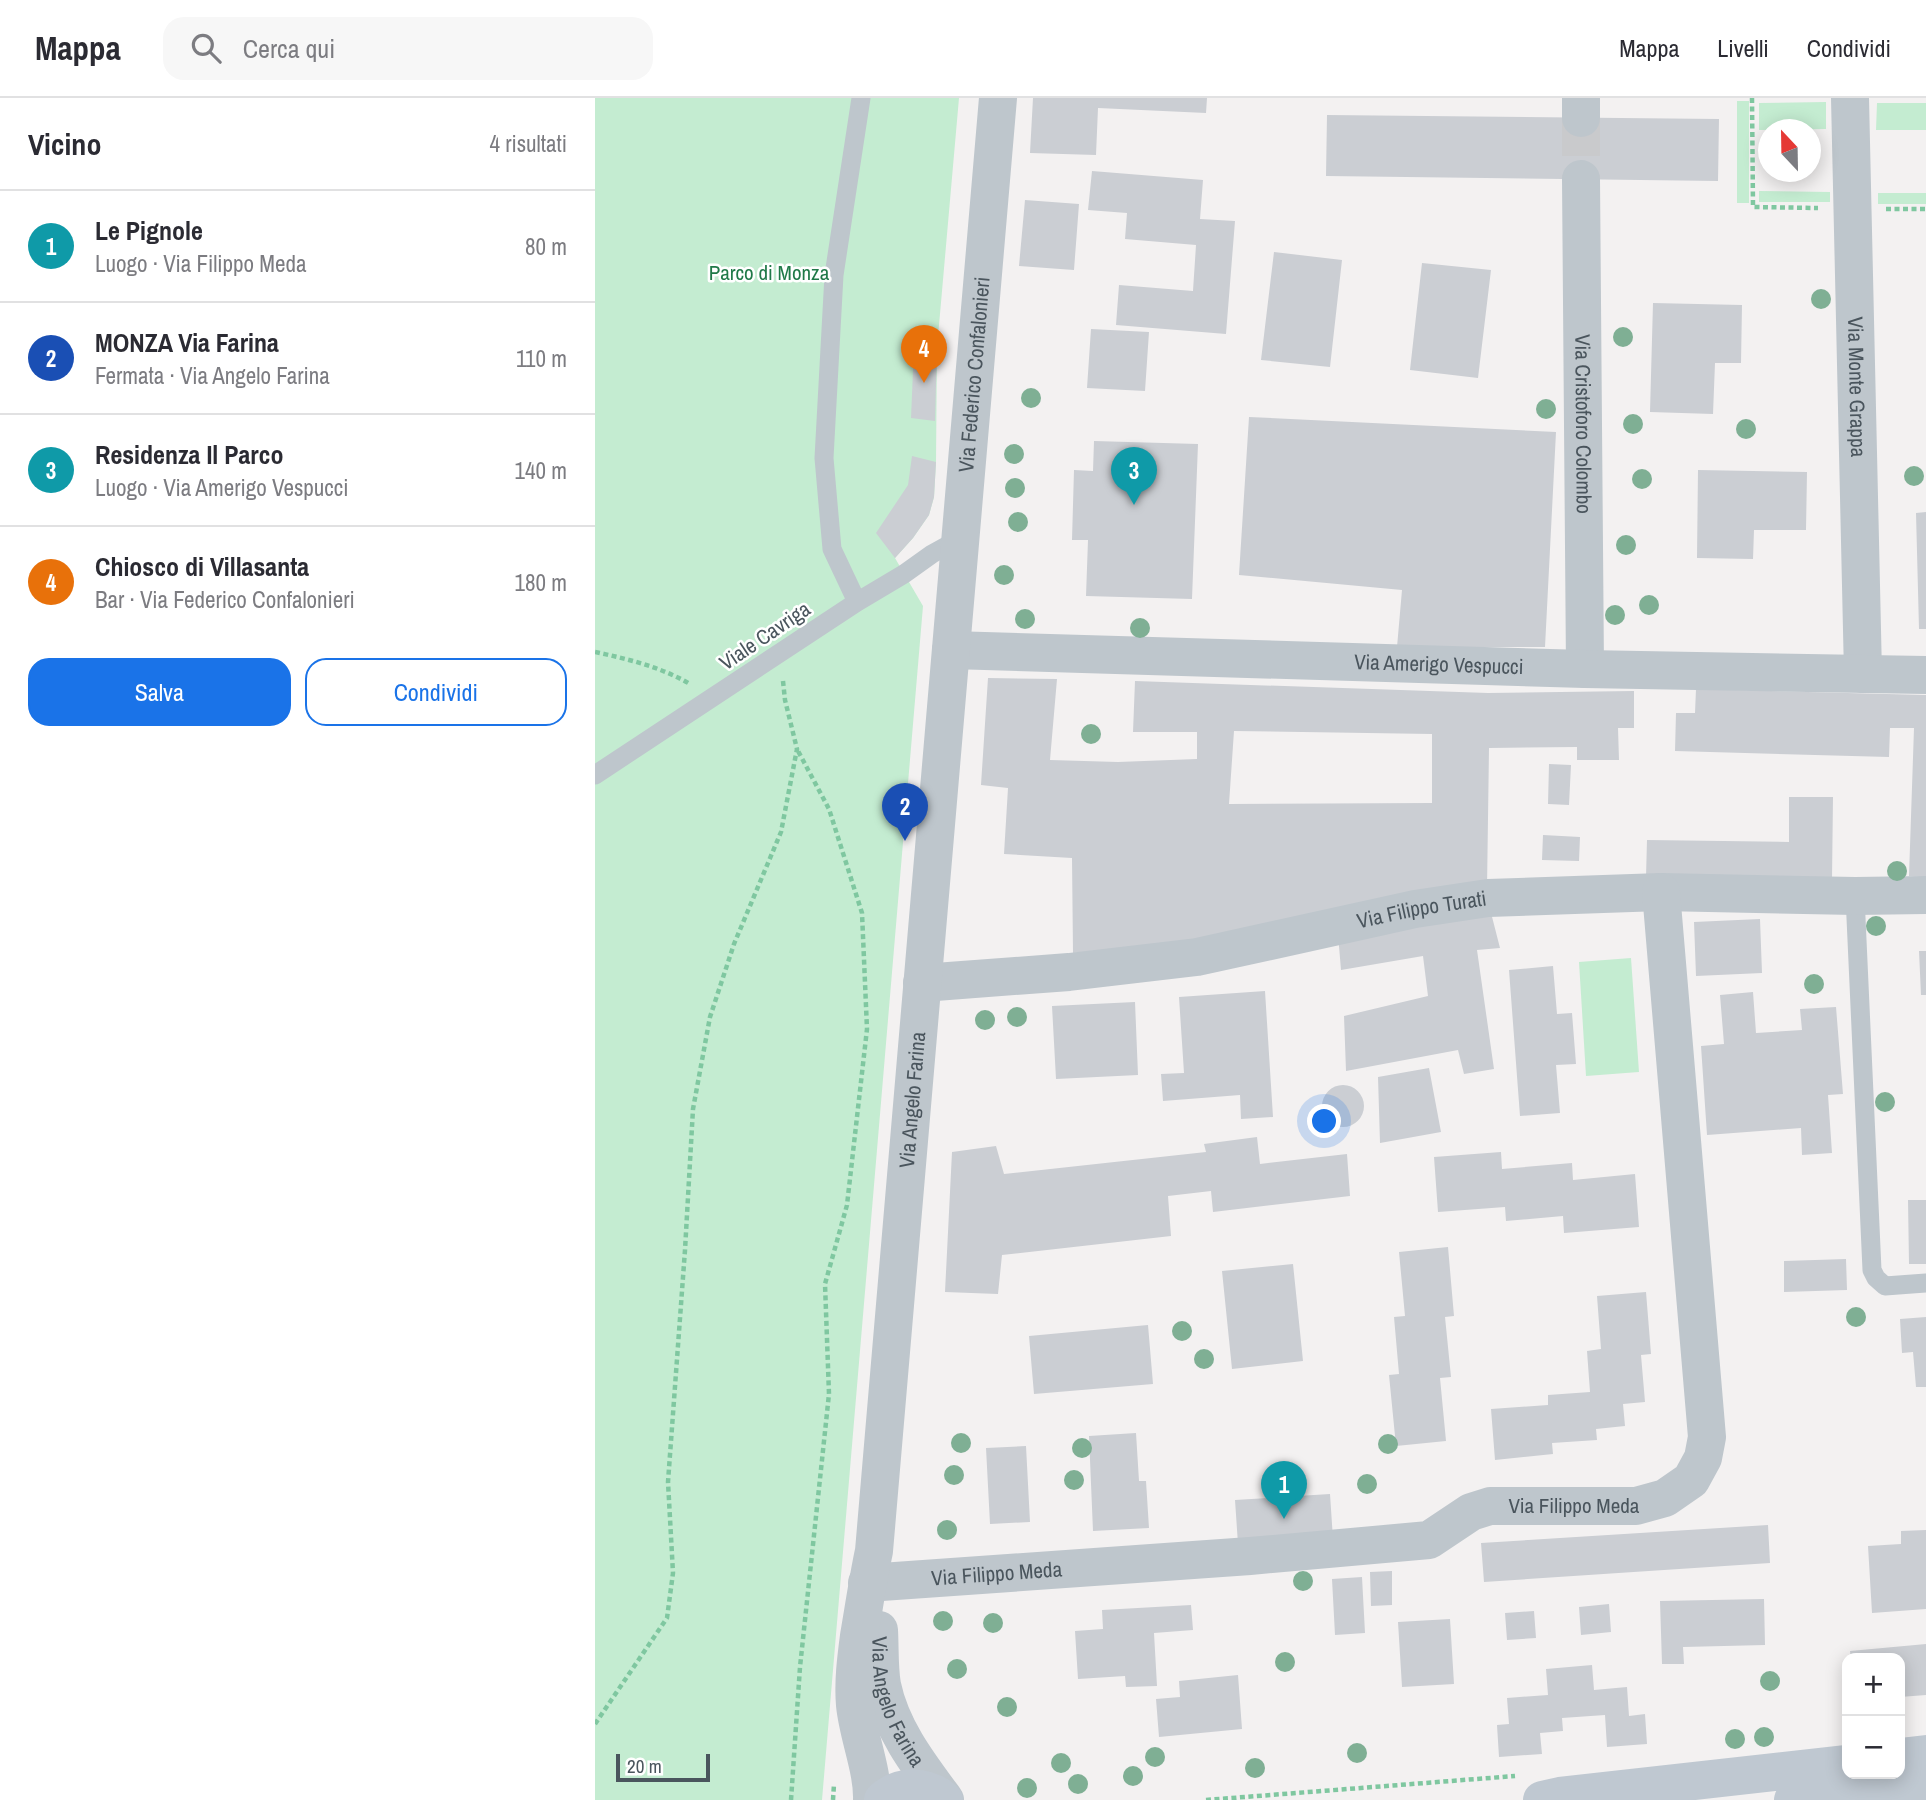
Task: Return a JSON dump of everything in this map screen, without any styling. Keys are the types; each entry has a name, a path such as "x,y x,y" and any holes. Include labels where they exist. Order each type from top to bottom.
{"main road":[{"path":"1905,1757 1926,1754"},
{"path":"1542,1800 1574,1794 1842,1765"},
{"path":"1793,1800 1926,1782"},
{"path":"883,1800 893,1793 912,1788 933,1792 944,1800"}],"street":[{"name":"Via Federico Confalonieri","path":"951,650 998,98"},
{"name":"Via Monte Grappa","path":"1850,98 1863,674"},
{"name":"Via Cristoforo Colombo","path":"1581,179 1585,668"},
{"name":"Via Amerigo Vespucci","path":"951,650 1926,675"},
{"name":"Via Angelo Farina","path":"872,1800 871,1783 857,1722 856,1661 872,1572 951,650"},
{"name":"Via Filippo Turati","path":"922,983 1069,972 1197,957 1415,909 1487,898 1661,892 1926,895"},
{"name":"Via Filippo Meda","path":"872,1572 1250,1556 1429,1540 1471,1512 1490,1506 1636,1506 1665,1498 1691,1480 1703,1458 1707,1437 1661,892"},
{"name":"Via Angelo Farina","path":"872,1572 882,1684 904,1741 944,1800"}],"lane":[{"path":"857,602 832,548 824,458 834,275 861,98"},
{"name":"Viale Cavriga","path":"595,775 857,602 961,538"},
{"path":"1855,895 1873,1270 1876,1278 1885,1286 1926,1283"}],"path":[{"path":"1752,98 1752,207 1926,209"},
{"path":"595,652 673,674 698,689 708,702"},
{"path":"778,655 797,749 829,809 863,913 867,1029 847,1205 825,1284 829,1394 800,1667 791,1800"},
{"path":"595,1724 667,1618 673,1573 668,1482 693,1109 710,1017 734,944 781,832 797,749"}],"green space":[{"name":"Parco di Monza","path":"595,98 959,98 937,348 934,497 929,515 895,558 923,606 822,1800 595,1800"},
{"path":"1737,101 1749,101 1749,203 1737,203"},
{"path":"1826,102 1826,129 1821,129 1821,119 1759,119 1759,103"},
{"path":"1877,103 1926,103 1926,130 1876,130"},
{"path":"1759,191 1830,192 1830,202 1759,202"},
{"path":"1878,193 1926,193 1926,204 1878,204"},
{"path":"1631,958 1639,1072 1586,1076 1579,962"}],"building":[{"path":"1033,98 1207,98 1206,113 1098,108 1096,155 1030,153"},
{"path":"1327,115 1719,119 1718,181 1326,176"},
{"path":"1092,171 1203,180 1200,219 1235,221 1226,334 1116,325 1119,285 1193,291 1196,245 1125,239 1127,213 1088,210"},
{"path":"1025,200 1079,204 1074,270 1019,266"},
{"path":"1274,252 1342,260 1330,367 1261,360"},
{"path":"1422,263 1491,270 1478,378 1410,370"},
{"path":"1653,303 1742,305 1741,363 1715,363 1713,414 1650,412"},
{"path":"1091,329 1149,332 1145,391 1087,388"},
{"path":"914,347 937,348 935,421 911,418"},
{"path":"1249,417 1556,432 1545,647 1397,647 1402,590 1239,575"},
{"path":"1094,441 1198,444 1192,599 1086,596 1088,540 1072,540 1074,470 1093,471"},
{"path":"912,456 936,462 934,497 929,515 895,558 876,533 908,485"},
{"path":"1698,470 1807,472 1806,530 1754,530 1753,559 1697,558"},
{"path":"1926,512 1926,629 1919,629 1916,513"},
{"path":"988,678 1057,679 1050,760 1118,762 1197,759 1197,732 1133,732 1135,681 1488,693 1634,691 1634,728 1618,728 1619,760 1577,760 1577,747 1489,748 1487,889 1192,943 1073,953 1072,858 1004,854 1008,788 981,785","holes":["1234,731 1432,734 1432,803 1229,804"]},
{"path":"1696,689 1926,695 1926,877 1909,876 1914,728 1890,728 1889,757 1675,751 1676,713 1695,713"},
{"path":"1549,764 1571,765 1569,805 1548,804"},
{"path":"1789,797 1833,797 1832,879 1646,877 1647,840 1789,842"},
{"path":"1543,835 1580,837 1579,861 1542,860"},
{"path":"1489,905 1500,948 1477,950 1494,1069 1464,1074 1458,1050 1346,1071 1344,1016 1428,996 1423,956 1341,970 1338,934"},
{"path":"1760,919 1762,973 1696,976 1694,922"},
{"path":"1919,951 1926,951 1926,995 1921,995"},
{"path":"1553,966 1557,1014 1572,1013 1576,1064 1556,1065 1560,1113 1520,1116 1509,970"},
{"path":"1265,991 1273,1117 1241,1119 1240,1095 1163,1101 1161,1074 1184,1073 1179,997"},
{"path":"1753,992 1756,1033 1802,1030 1800,1009 1836,1007 1843,1094 1828,1095 1832,1153 1802,1155 1801,1128 1707,1135 1701,1046 1724,1044 1720,995"},
{"path":"1135,1002 1138,1075 1056,1079 1052,1006"},
{"path":"1429,1068 1441,1132 1380,1143 1378,1077"},
{"path":"1343,1085 1358,1091 1364,1106 1358,1121 1343,1127 1328,1121 1322,1106 1328,1091"},
{"path":"1257,1137 1260,1164 1347,1154 1350,1196 1213,1212 1211,1191 1168,1196 1171,1236 1002,1255 998,1294 945,1292 952,1152 996,1146 1004,1174 1206,1152 1204,1144"},
{"path":"1501,1152 1502,1169 1572,1163 1573,1180 1635,1174 1639,1227 1564,1233 1563,1216 1506,1221 1505,1207 1438,1212 1434,1157"},
{"path":"1908,1200 1926,1200 1926,1264 1909,1264"},
{"path":"1448,1247 1454,1316 1445,1317 1451,1377 1440,1378 1446,1441 1396,1446 1389,1375 1399,1374 1394,1317 1405,1316 1399,1252"},
{"path":"1846,1259 1847,1290 1784,1292 1784,1261"},
{"path":"1293,1264 1303,1361 1232,1369 1222,1271"},
{"path":"1646,1292 1651,1354 1641,1355 1645,1402 1623,1404 1625,1426 1596,1429 1597,1440 1552,1443 1553,1454 1495,1460 1491,1409 1548,1405 1548,1395 1590,1392 1587,1351 1601,1349 1597,1296"},
{"path":"1926,1317 1926,1387 1916,1387 1913,1352 1902,1353 1900,1319"},
{"path":"1148,1325 1153,1384 1034,1394 1029,1336"},
{"path":"1136,1433 1139,1481 1146,1481 1149,1528 1093,1531 1089,1436"},
{"path":"1026,1446 1030,1522 990,1524 986,1448"},
{"path":"1330,1494 1333,1539 1238,1544 1235,1500"},
{"path":"1768,1525 1770,1563 1484,1582 1481,1543"},
{"path":"1926,1530 1926,1609 1872,1613 1868,1546 1901,1544 1901,1531"},
{"path":"1392,1571 1392,1605 1371,1606 1370,1572"},
{"path":"1362,1577 1365,1633 1335,1635 1332,1579"},
{"path":"1764,1599 1765,1645 1683,1647 1684,1664 1662,1664 1660,1601"},
{"path":"1609,1604 1611,1632 1581,1635 1579,1607"},
{"path":"1191,1605 1193,1630 1154,1633 1157,1686 1126,1687 1125,1676 1078,1679 1075,1631 1103,1629 1102,1610"},
{"path":"1534,1611 1536,1638 1507,1640 1505,1613"},
{"path":"1450,1619 1454,1684 1402,1687 1398,1622"},
{"path":"1926,1644 1926,1695 1905,1697 1905,1653 1850,1651"},
{"path":"1592,1665 1594,1690 1627,1687 1629,1716 1645,1714 1647,1744 1607,1747 1605,1715 1562,1718 1563,1731 1540,1733 1542,1754 1499,1757 1497,1725 1509,1724 1507,1698 1548,1695 1546,1669"},
{"path":"1238,1675 1242,1729 1159,1737 1156,1699 1180,1697 1179,1681"}],"tunnel":[{"path":"1581,118 1581,179"}],"place":[{"name":"Chiosco di Villasanta","path":"924,383"},
{"name":"Residenza Il Parco","path":"1134,505"},
{"name":"MONZA Via Farina","path":"905,841"},
{"name":"Le Pignole","path":"1284,1519"}]}
